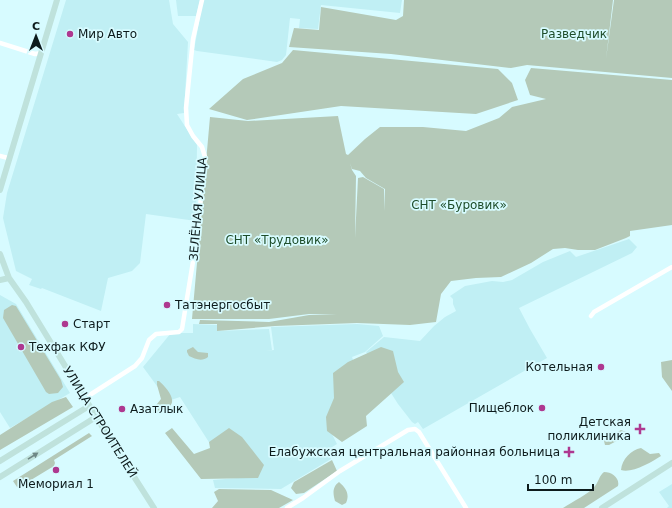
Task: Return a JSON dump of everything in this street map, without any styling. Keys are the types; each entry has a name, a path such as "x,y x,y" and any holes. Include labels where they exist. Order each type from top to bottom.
{"street":[{"path":"0,190 8,158 57,0"},
{"name":"ЗЕЛЁНАЯ УЛИЦА","path":"85,398 135,366 142,358 152,336 159,333 179,332 183,326 197,237 205,157 202,147 193,136 187,125 186,108 193,39 202,0"},
{"path":"0,44 35,54 41,52"},
{"path":"0,156 8,158"},
{"name":"УЛИЦА СТРОИТЕЛЕЙ","path":"0,254 9,278 26,302 89,406 154,508"},
{"path":"590,316 594,312 672,268"},
{"path":"0,280 9,278"},
{"path":"0,461 89,406"},
{"path":"0,477 96,417"},
{"path":"287,508 376,449 408,430 415,429 419,432 466,508"},
{"path":"602,508 672,464"}],"shaded area":[{"path":"66,0 169,0 173,24 188,42 184,113 177,114 197,145 196,221 146,214 140,263 132,271 108,278 101,311 42,288 29,285 32,279 16,271 3,218 7,193"},
{"path":"176,0 200,0 196,16 178,16"},
{"path":"203,0 402,0 400,13 321,5 318,29 299,28 300,19 290,18 286,55 282,60 277,62 194,50"},
{"path":"629,239 637,247 632,253 519,308 547,358 423,429 418,422 415,424 412,422 398,404 387,383 366,352 384,337 420,341 434,326 445,317 456,311 453,304 453,299 450,296 465,286 492,281 503,282 512,280 543,262 570,251 576,257"},
{"name":"Техфак КФУ","path":"0,295 16,304 70,393 10,428 0,412"},
{"path":"193,324 217,325 217,331 269,329 272,350 265,351 274,350 271,327 357,324 379,326 383,336 365,352 352,357 355,365 332,434 337,444 327,450 331,459 281,489 215,488 213,480 238,478 230,475 180,397 168,401 143,367 171,333 193,333"},
{"path":"672,484 672,508 667,508 669,506 659,492"}],"green space":[{"name":"Разведчик","path":"404,0 613,0 606,59 614,0 672,0 672,78 527,65 511,68 391,54 289,47 294,28 319,30 321,7 396,20 403,16"},
{"path":"293,50 498,69 512,83 518,100 476,114 341,106 247,120 209,109 243,79 282,63"},
{"path":"531,68 672,80 672,225 630,231 630,236 595,250 565,248 553,249 531,263 501,277 451,281 441,294 436,322 410,325 357,323 275,326 217,331 217,324 199,324 200,320 269,322 309,315 337,314 309,314 269,319 192,319 210,117 248,121 338,116 346,154 348,155 380,127 423,127 466,131 499,118 512,107 546,99 530,95 525,80","holes":["350,163 352,169 360,171 366,178 385,189 384,211 384,189 363,177 358,178 355,238 356,176 352,170"]},
{"path":"12,305 16,306 61,380 63,387 58,393 49,394 46,392 3,318 4,310"},
{"path":"193,347 198,352 208,353 208,357 201,360 189,356 187,350"},
{"path":"381,347 393,351 398,372 404,382 366,416 367,426 342,442 327,431 326,417 334,398 333,373 348,362"},
{"path":"672,360 672,391 662,377 661,362"},
{"path":"157,381 159,381 167,389 171,396 172,403 165,410 153,413 153,409 161,399"},
{"path":"66,397 73,407 0,450 0,435 52,402"},
{"path":"172,428 194,454 210,448 209,442 229,428 242,437 264,465 258,478 201,479 165,433"},
{"path":"621,430 626,432 626,436 609,445 605,445 605,439"},
{"path":"89,433 92,436 54,460 54,466 17,487 13,481"},
{"path":"641,448 650,454 659,453 661,456 636,469 625,471 621,470 625,459 634,451"},
{"path":"332,460 337,471 304,493 296,494 291,488 294,482"},
{"path":"604,472 610,473 617,478 618,486 584,508 563,508 592,489"},
{"path":"339,482 344,487 348,497 346,503 342,505 335,501 334,496 334,488"},
{"path":"219,489 271,490 293,500 279,508 212,508 218,501 214,492"}],"place":[{"name":"Мир Авто","path":"70,34"},
{"name":"Татэнергосбыт","path":"167,305"},
{"name":"Старт","path":"65,324"},
{"name":"Техфак КФУ","path":"21,347"},
{"name":"Котельная","path":"601,367"},
{"name":"Пищеблок","path":"542,408"},
{"name":"Азатлык","path":"122,409"},
{"name":"Детская поликлиника","path":"640,429"},
{"name":"Елабужская центральная районная больница","path":"569,452"},
{"name":"Мемориал 1","path":"56,470"}],"park label":[{"name":"СНТ «Буровик»","path":"459,205"},
{"name":"СНТ «Трудовик»","path":"277,240"}]}
